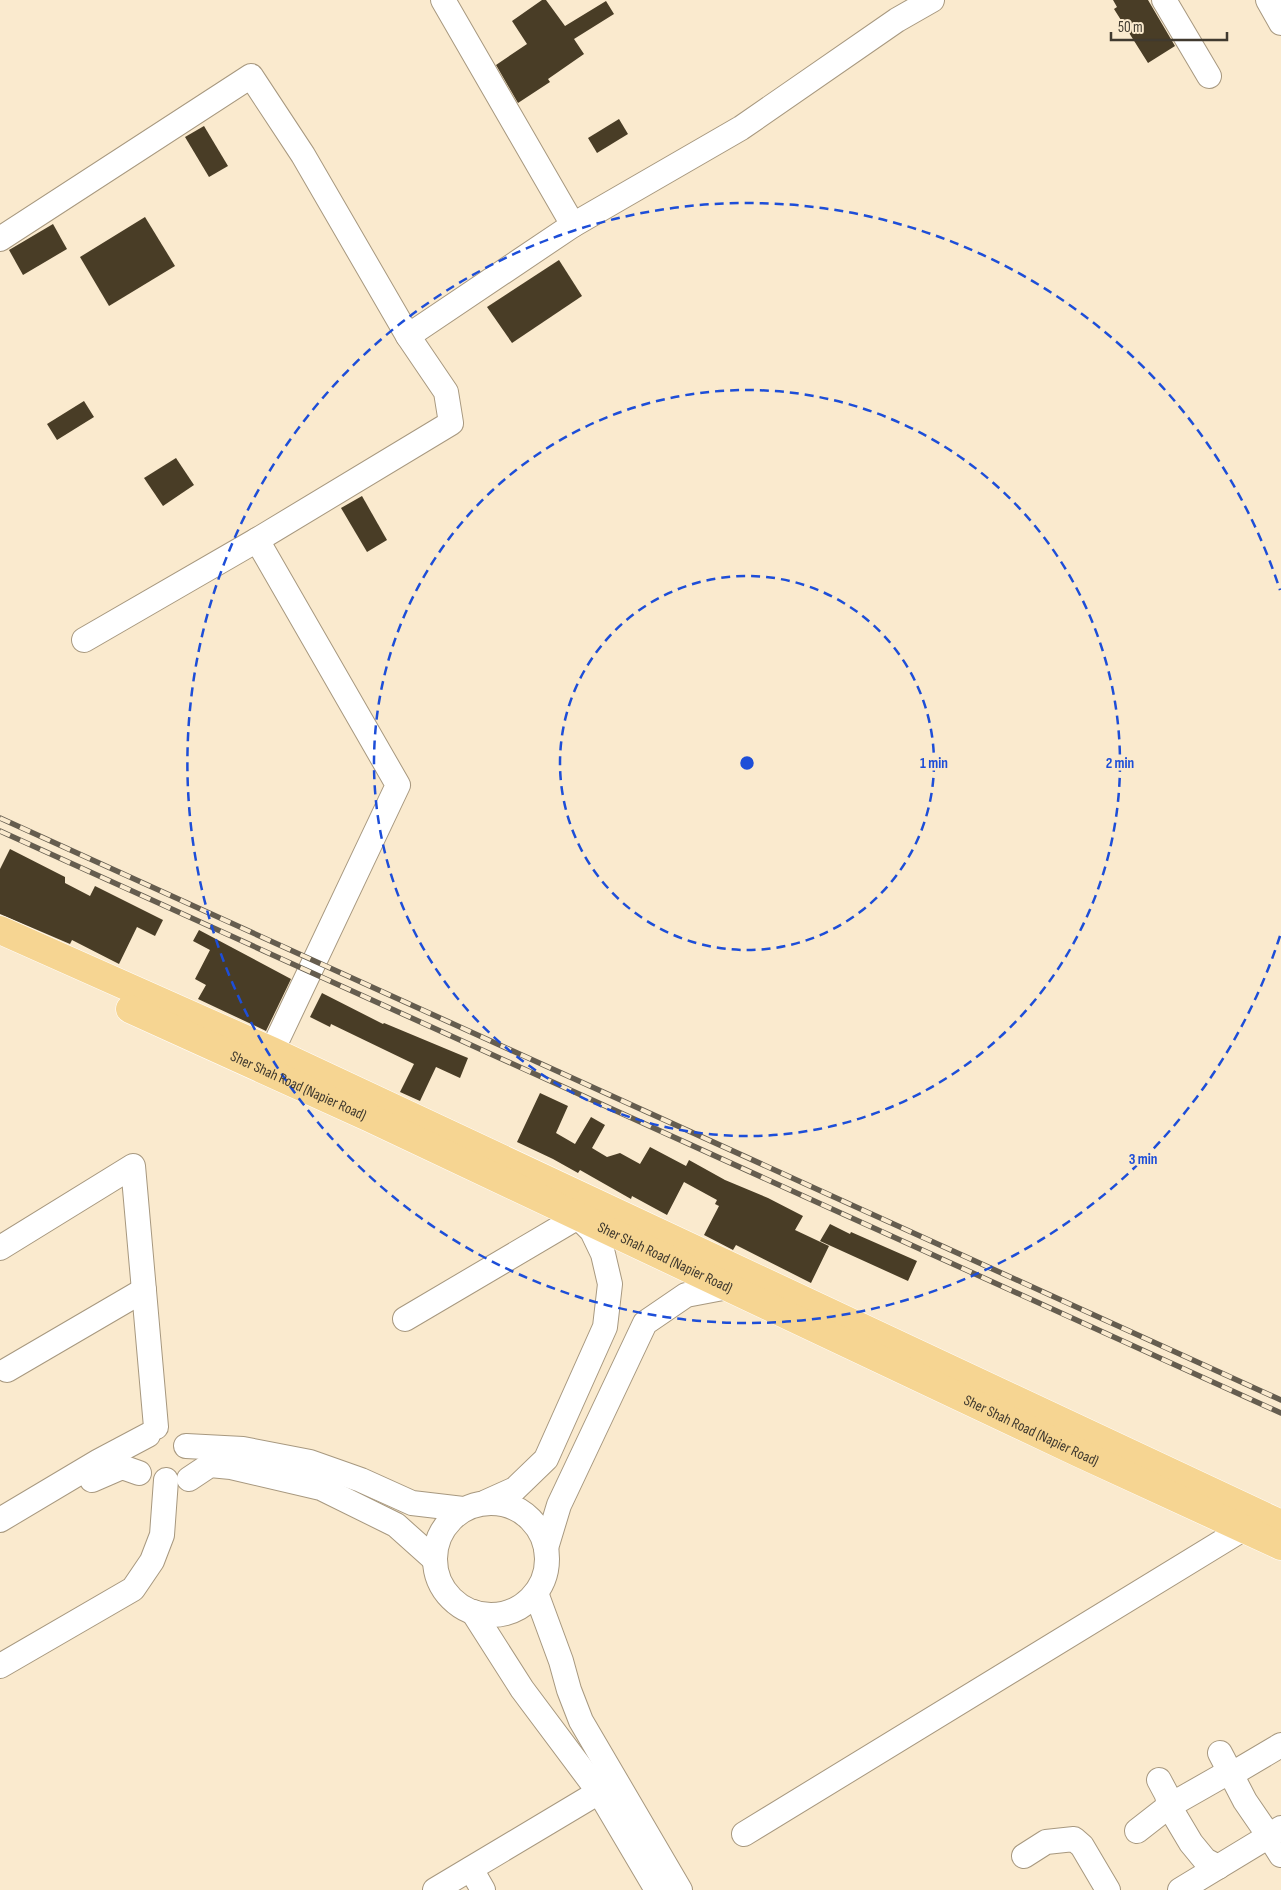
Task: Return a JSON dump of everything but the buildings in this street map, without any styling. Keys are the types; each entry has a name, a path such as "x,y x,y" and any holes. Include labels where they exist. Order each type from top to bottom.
{"main road":[{"name":"Sher Shah Road (Napier Road)","path":"0,930 272,1051 1281,1524"},
{"name":"Sher Shah Road (Napier Road)","path":"58,957 110,1000 361,1114 1243,1530 1281,1546"}],"street":[{"path":"443,0 573,225"},
{"path":"408,336 573,225 741,128 897,20 932,0"},
{"path":"1164,0 1209,76"},
{"path":"1268,0 1281,23"},
{"path":"0,240 251,76 303,155 408,336 446,392 451,422 257,540 84,640"},
{"path":"257,540 398,785 272,1051"},
{"path":"0,1248 133,1166 144,1290 152,1431 0,1520"},
{"path":"405,1319 578,1217 592,1231 603,1254 610,1284 605,1327 546,1459 515,1490 463,1509 449,1521 439,1536 434,1559 436,1570 445,1592 453,1600 473,1612 496,1615 518,1608 536,1593 545,1572 546,1548 560,1505 646,1323 686,1295 728,1287"},
{"path":"2,1368 144,1290"},
{"path":"186,1446 243,1449 310,1462 361,1480 412,1503 463,1509"},
{"path":"0,1666 133,1589 152,1561 162,1535 178,1479 210,1465 230,1467 321,1488 396,1525 434,1559"},
{"path":"0,1536 93,1479 122,1467 139,1473"},
{"path":"486,1502 498,1503 520,1511 537,1527 546,1548"},
{"path":"744,1834 1243,1530"},
{"path":"536,1593 581,1721 680,1890"},
{"path":"473,1612 522,1689 600,1792 657,1890"},
{"path":"1137,1830 1169,1806 1220,1776 1232,1774 1281,1745"},
{"path":"1180,1890 1218,1867 1277,1840 1245,1801 1220,1752"},
{"path":"1159,1780 1168,1795 1169,1806 1191,1843 1205,1860 1218,1867"},
{"path":"435,1890 600,1792"},
{"path":"1024,1856 1046,1842 1074,1840 1082,1846 1108,1890"},
{"path":"471,1869 483,1890"}],"railway":[{"path":"0,818 1281,1400"},
{"path":"0,831 1281,1413"}]}
